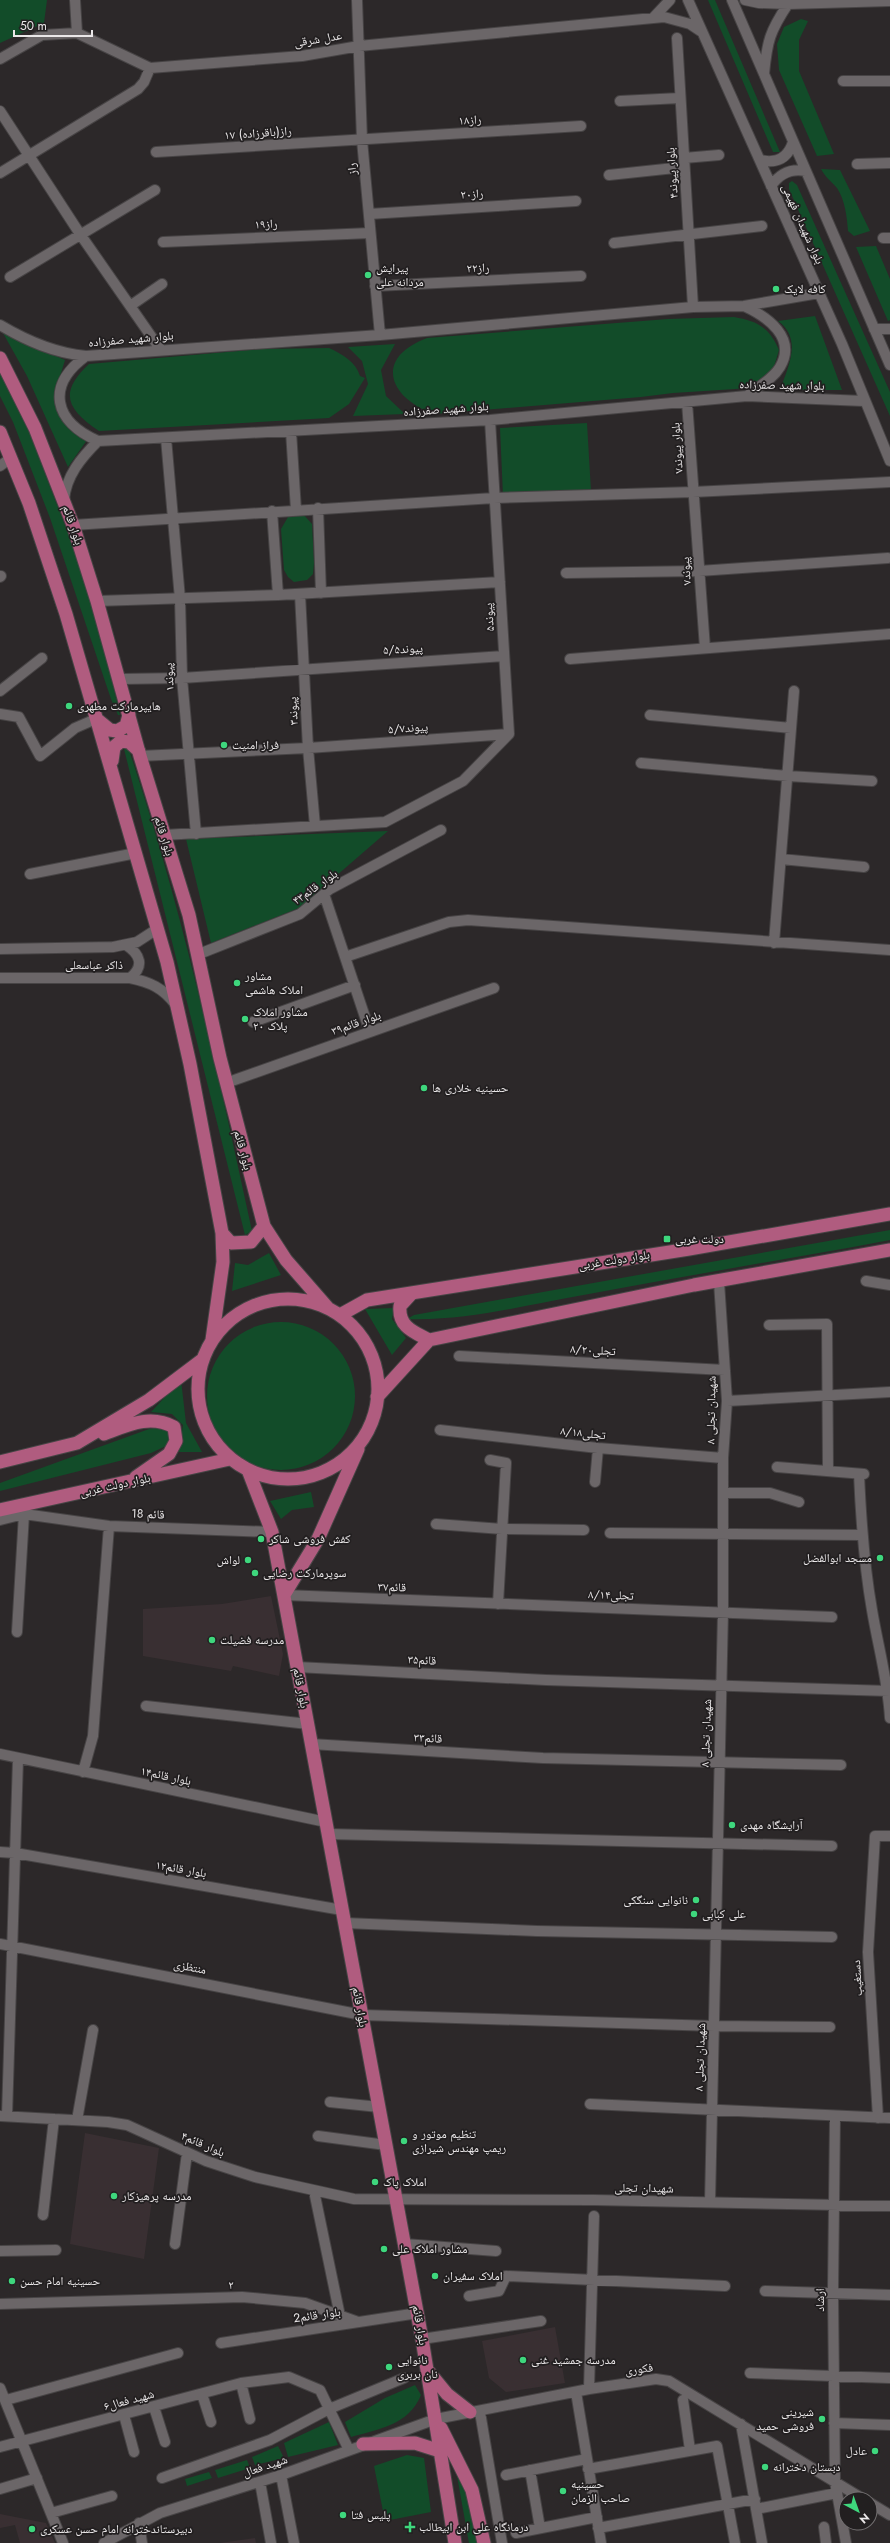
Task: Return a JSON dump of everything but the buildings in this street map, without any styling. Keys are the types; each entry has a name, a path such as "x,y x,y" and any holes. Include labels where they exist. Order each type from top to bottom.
{"main road":[{"name":"بلوار قائم","path":"0,358 35,428 64,500 97,601 120,679 139,754 198,954 226,1083 264,1226 286,1260 327,1308"},
{"path":"0,432 12,458 66,614 113,770 158,929 177,1006 190,1064 222,1233 223,1262 212,1340"},
{"path":"98,720 110,730 117,731 126,726 129,715"},
{"path":"113,770 112,751 117,743 129,742 139,754"},
{"name":"بلوار دولت غربی","path":"340,1314 367,1300 689,1249 890,1214"},
{"path":"222,1233 231,1243 251,1242 264,1226"},
{"path":"377,1397 430,1340 718,1282 890,1250"},
{"path":"412,1293 400,1306 401,1319 409,1329 430,1340"},
{"path":"284,1595 318,1539 373,1418 377,1397 377,1375 371,1354 360,1335 340,1314 306,1301 285,1299 263,1302 243,1311 232,1319 212,1340 202,1360 198,1381 199,1403 204,1424 215,1443 230,1458 248,1470 269,1477 291,1479 312,1476 338,1463 350,1454 364,1437"},
{"path":"76,1444 149,1400 202,1360"},
{"path":"0,1462 76,1444 133,1424 161,1420 174,1427 176,1441 168,1454 128,1482"},
{"name":"بلوار دولت غربی","path":"0,1510 230,1458"},
{"name":"بلوار قائم","path":"248,1470 272,1532 418,2313 455,2543"},
{"path":"428,2371 447,2394 475,2412"},
{"name":"بلوار قائم","path":"436,2419 472,2490 484,2543"},
{"path":"363,2444 416,2443 440,2451"}],"street":[{"path":"75,0 77,33"},
{"name":"راز","path":"357,0 362,140 380,335"},
{"path":"653,18 670,0"},
{"name":"بلوار شهیدان فهیمی","path":"688,0 819,293 890,461"},
{"name":"بلوار شهیدان فهیمی","path":"732,0 890,365"},
{"path":"745,0 759,3 788,4 819,1 890,1"},
{"path":"764,75 766,44 772,28 788,4"},
{"name":"عدل شرقی","path":"150,68 302,56 359,46 653,18 676,19 690,24 702,32"},
{"path":"0,58 42,35 77,33 150,68 144,82 138,89 0,173"},
{"name":"بلوار پیوند۴","path":"678,38 680,98 690,235 693,307"},
{"path":"843,81 890,81"},
{"path":"620,101 680,98"},
{"path":"0,111 80,234 160,349"},
{"name":"راز۱۸","path":"362,140 581,126"},
{"name":"۱۷ راز(باقرزاده)","path":"156,152 362,140"},
{"path":"760,160 768,162 781,159 790,150 793,142"},
{"path":"609,175 719,155"},
{"path":"857,164 890,163"},
{"path":"771,186 786,172 806,171"},
{"path":"10,277 155,190"},
{"name":"راز۲۰","path":"369,214 576,201"},
{"path":"614,243 762,226"},
{"name":"راز۱۹","path":"163,242 370,233"},
{"name":"راز۲۲","path":"375,286 581,276"},
{"path":"130,306 162,284"},
{"name":"بلوار شهید صفرزاده","path":"0,325 25,340 52,350 86,356 160,349 380,335 693,307 744,306 819,293"},
{"path":"744,306 763,315 779,329 786,348 780,367 770,379 747,396"},
{"path":"874,329 890,329"},
{"path":"64,500 65,488 74,470 98,441 88,437 72,422 60,404 58,395 68,372 86,356"},
{"name":"بلوار شهید صفرزاده","path":"98,441 490,420 747,396 864,401"},
{"name":"بلوار پیوند۷","path":"687,402 693,492"},
{"name":"پیوند۵","path":"490,420 509,734"},
{"path":"291,431 296,510"},
{"name":"پیوند۱","path":"166,438 175,517 180,599 182,678 196,834"},
{"path":"0,466 12,458"},
{"path":"73,525 175,517 494,498 693,492 890,482"},
{"name":"پیوند۷","path":"693,492 705,648"},
{"path":"318,508 321,592"},
{"path":"272,511 278,595"},
{"path":"566,573 699,571 888,558"},
{"path":"97,601 300,594 500,582"},
{"name":"پیوند۳","path":"300,594 308,748 316,826"},
{"path":"570,659 890,634"},
{"name":"پیوند۵/۵","path":"120,679 182,678 304,668 504,656"},
{"path":"0,691 42,658"},
{"path":"774,943 794,691"},
{"path":"0,714 19,717 40,756 75,728 98,720"},
{"path":"650,714 791,728"},
{"path":"164,835 385,822 463,781 509,734"},
{"name":"پیوند۵/۷","path":"139,754 188,754 308,748 509,734"},
{"path":"641,763 788,776 872,781"},
{"name":"بلوار قائم۴۳","path":"198,954 300,914 324,894 441,830"},
{"path":"30,874 136,853"},
{"path":"781,859 864,866"},
{"path":"324,894 370,1032"},
{"path":"346,957 449,922 468,920 774,943 890,950"},
{"name":"ذاکر عباسعلی","path":"0,949 113,947 126,945 147,937 158,929"},
{"path":"126,945 138,956 140,965 137,972 130,978"},
{"name":"ذاکر عباسعلی","path":"0,978 130,978 148,981 166,992 177,1006"},
{"path":"253,1022 355,985"},
{"name":"بلوار قائم۳۹","path":"226,1083 494,988"},
{"path":"866,1281 890,1285"},
{"name":"شهیدان تجلی ۸","path":"710,2202 718,1843 718,1762 723,1611 725,1493 723,1458 726,1401 718,1282"},
{"path":"769,1325 827,1324 828,1471"},
{"name":"تجلی۸/۲۰","path":"459,1356 725,1370"},
{"path":"726,1401 890,1392"},
{"name":"تجلی۸/۱۸","path":"440,1430 598,1448 723,1458"},
{"path":"595,1482 598,1448"},
{"path":"490,1460 506,1463 498,1604"},
{"path":"777,1468 862,1474 861,1535 872,1612 889,1691 890,1718"},
{"path":"725,1493 770,1493 799,1502"},
{"path":"0,1520 24,1514 17,1632"},
{"name":"18 قائم","path":"24,1514 110,1526 272,1532"},
{"path":"436,1524 502,1529 584,1530"},
{"path":"83,1772 93,1736 110,1526"},
{"path":"610,1533 824,1536 861,1535"},
{"name":"قائم۳۷","path":"284,1595 498,1604"},
{"name":"تجلی۸‌/۱۴","path":"498,1604 723,1611 832,1617"},
{"name":"قائم۳۵","path":"297,1667 546,1680 721,1687 889,1691"},
{"path":"146,1706 308,1724"},
{"name":"قائم۳۳","path":"312,1744 543,1758 841,1765"},
{"name":"بلوار قائم۱۴","path":"0,1754 327,1828 524,1838 832,1846"},
{"path":"3,2116 5,2041 12,1945 18,1759"},
{"name":"دستغیب","path":"878,2118 868,1952 875,1836 890,1836"},
{"name":"بلوار قائم۱۲","path":"0,1852 15,1853 344,1917 537,1930 832,1937"},
{"name":"منتظزی","path":"0,1944 12,1945 362,2015 535,2019 714,2026 830,2027"},
{"path":"76,2120 93,2030"},
{"path":"330,2102 379,2107"},
{"path":"590,2104 835,2117 890,2118"},
{"name":"بلوار قائم۴","path":"3,2116 76,2120 127,2126 187,2153 255,2177 354,2199 397,2200"},
{"name":"ارشاد","path":"835,2117 833,2205 833,2375 835,2482 846,2543"},
{"path":"43,2215 54,2119"},
{"path":"318,2136 386,2145"},
{"path":"175,2244 187,2153"},
{"path":"314,2190 340,2316"},
{"name":"شهیدان تجلی","path":"397,2200 594,2200 890,2206"},
{"path":"589,2389 594,2216"},
{"path":"405,2244 496,2251"},
{"path":"0,2251 56,2250"},
{"path":"469,2296 499,2291 506,2276 592,2278 725,2286"},
{"path":"765,2291 890,2295"},
{"name":"۲","path":"0,2304 242,2297 305,2303 358,2322"},
{"name":"2بلوار قائم","path":"221,2343 418,2313"},
{"path":"422,2339 541,2321"},
{"path":"5,2403 178,2353"},
{"path":"750,2372 890,2378"},
{"name":"شهید فعال۶","path":"0,2447 241,2383 289,2377 320,2390 349,2450"},
{"path":"162,2478 270,2440 329,2409 404,2378"},
{"name":"فکوری","path":"436,2419 589,2389 656,2379 669,2381 742,2424 850,2491"},
{"path":"241,2383 250,2419"},
{"path":"0,2388 63,2543"},
{"path":"576,2392 601,2543"},
{"path":"202,2394 211,2422"},
{"path":"683,2400 690,2450"},
{"path":"154,2407 165,2442"},
{"path":"475,2412 502,2543"},
{"path":"124,2415 134,2452"},
{"name":"شهید فعال","path":"104,2543 160,2513 281,2475 363,2444 436,2419"},
{"path":"834,2423 890,2425"},
{"path":"742,2424 762,2543"},
{"path":"506,2475 530,2470 588,2464 717,2446 735,2543"},
{"path":"530,2470 540,2528"},
{"path":"281,2475 294,2543"},
{"path":"0,2489 37,2478"},
{"path":"260,2482 271,2543"},
{"path":"598,2528 727,2504 756,2504 837,2493"},
{"path":"51,2513 112,2496"},
{"path":"878,2508 890,2515"},
{"path":"516,2533 597,2517"},
{"path":"139,2523 142,2543"},
{"path":"824,2528 826,2543"}],"shaded area":[{"name":"مدرسه فضیلت","path":"271,1596 283,1654 279,1676 233,1666 231,1671 143,1656 143,1609 222,1604"},
{"name":"مدرسه پرهیزکار","path":"85,2133 159,2148 144,2259 70,2244"},
{"name":"مدرسه جمشید غنی","path":"555,2327 565,2383 506,2392 489,2378 482,2341"},
{"name":"دبیرستاندخترانه امام حسن عسکری","path":"0,2514 46,2523 55,2543 20,2543 15,2525 0,2528"},
{"path":"255,2538 256,2543 220,2543"}],"green space":[{"path":"0,0 47,0 44,23 0,43"},
{"path":"708,0 715,0 780,152 773,152"},
{"path":"801,19 808,21 799,40 799,71 834,154 817,156 779,70 777,44 784,27"},
{"path":"821,169 840,170 870,231 854,236 848,231 844,203 840,193"},
{"path":"792,181 797,185 890,392 890,416 789,189 789,183"},
{"path":"876,246 890,279 890,320 888,321 856,247"},
{"path":"815,316 842,390 780,390 787,372 792,345 786,328 778,321"},
{"path":"734,317 756,323 761,326 771,336 779,350 773,370 751,388 673,393 434,414 418,407 406,398 398,388 393,377 394,366 399,356 410,346 427,338 668,319"},
{"path":"3,333 65,360 55,393 64,421 87,440 68,467 27,376"},
{"path":"395,344 381,370 386,396 405,414 353,416 368,384 362,361 348,347"},
{"path":"329,348 348,359 358,371 360,376 365,378 349,404 329,418 99,431 80,415 70,400 70,392 73,384 79,374 89,364 262,349"},
{"path":"0,372 29,432 92,596 120,715 118,715 111,699 50,518 13,422 0,396"},
{"path":"587,423 591,491 503,496 500,428"},
{"path":"303,514 312,524 314,563 313,574 307,580 294,582 288,577 284,570 281,529 288,517"},
{"path":"126,747 129,750 166,869 212,1049 252,1231 245,1235 124,749"},
{"path":"388,831 299,908 211,943 186,839"},
{"path":"890,1230 890,1240 853,1247 493,1312 451,1318 407,1319 414,1315"},
{"path":"269,1253 281,1275 232,1291 235,1263 248,1265"},
{"path":"394,1308 392,1319 406,1338 392,1355 365,1309"},
{"path":"281,1322 302,1325 316,1331 328,1339 338,1349 346,1361 352,1375 355,1396 352,1417 346,1431 338,1443 328,1453 316,1461 302,1467 281,1470 260,1467 246,1461 234,1453 224,1443 216,1431 210,1417 207,1396 210,1375 216,1361 224,1349 234,1339 246,1331 260,1325"},
{"path":"181,1380 186,1423 202,1452 179,1452 183,1425 172,1414 151,1412"},
{"path":"161,1427 168,1429 171,1438 166,1446 151,1453 0,1491 0,1483 149,1429"},
{"path":"311,1492 314,1507 292,1510 281,1519 270,1501"},
{"path":"415,2385 421,2395 416,2405 409,2413 392,2424 351,2437 345,2422 385,2398"},
{"path":"329,2422 338,2445 288,2457 284,2443"},
{"path":"278,2446 284,2458 255,2465 252,2457"},
{"path":"407,2455 424,2458 431,2512 385,2521 374,2466"},
{"path":"247,2460 250,2468 218,2478 215,2470"},
{"path":"209,2472 212,2478 187,2486 185,2479"},
{"path":"457,2476 468,2492 477,2543 469,2543"}],"place":[{"name":"پیرایش مردانه علی","path":"368,275"},
{"name":"کافه لایک","path":"776,289"},
{"name":"هایپرمارکت مطهری","path":"69,706"},
{"name":"فراز امنیت","path":"224,745"},
{"name":"مشاور املاک هاشمی","path":"237,983"},
{"name":"مشاور املاک پلاک ۲۰","path":"245,1019"},
{"name":"حسینیه خلاری ها","path":"424,1088"},
{"name":"دولت غربی","path":"667,1239"},
{"name":"کفش فروشی شاکر","path":"261,1539"},
{"name":"مسجد ابوالفضل","path":"880,1558"},
{"name":"لواش","path":"248,1560"},
{"name":"سوپرمارکت رضایی","path":"255,1573"},
{"name":"مدرسه فضیلت","path":"212,1640"},
{"name":"آرایشگاه مهدی","path":"732,1825"},
{"name":"نانوایی سنگکی","path":"696,1900"},
{"name":"علی کبابی","path":"694,1914"},
{"name":"تنظیم موتور و ریمپ مهندس شیرازی","path":"404,2141"},
{"name":"املاک پاک","path":"375,2182"},
{"name":"مدرسه پرهیزکار","path":"114,2196"},
{"name":"مشاور املاک علی","path":"384,2249"},
{"name":"املاک سفیران","path":"435,2276"},
{"name":"حسینیه امام حسن","path":"12,2281"},
{"name":"مدرسه جمشید غنی","path":"523,2360"},
{"name":"نانوایی نان بربری","path":"389,2367"},
{"name":"شیرینی فروشی حمید","path":"822,2419"},
{"name":"عادل","path":"875,2451"},
{"name":"دبستان دخترانه","path":"765,2467"},
{"name":"حسینیه صاحب الزمان","path":"563,2491"},
{"name":"پلیس فتا","path":"343,2515"},
{"name":"درمانگاه علی ابن ابیطالب","path":"410,2527"},
{"name":"دبیرستاندخترانه امام حسن عسکری","path":"32,2529"}]}
